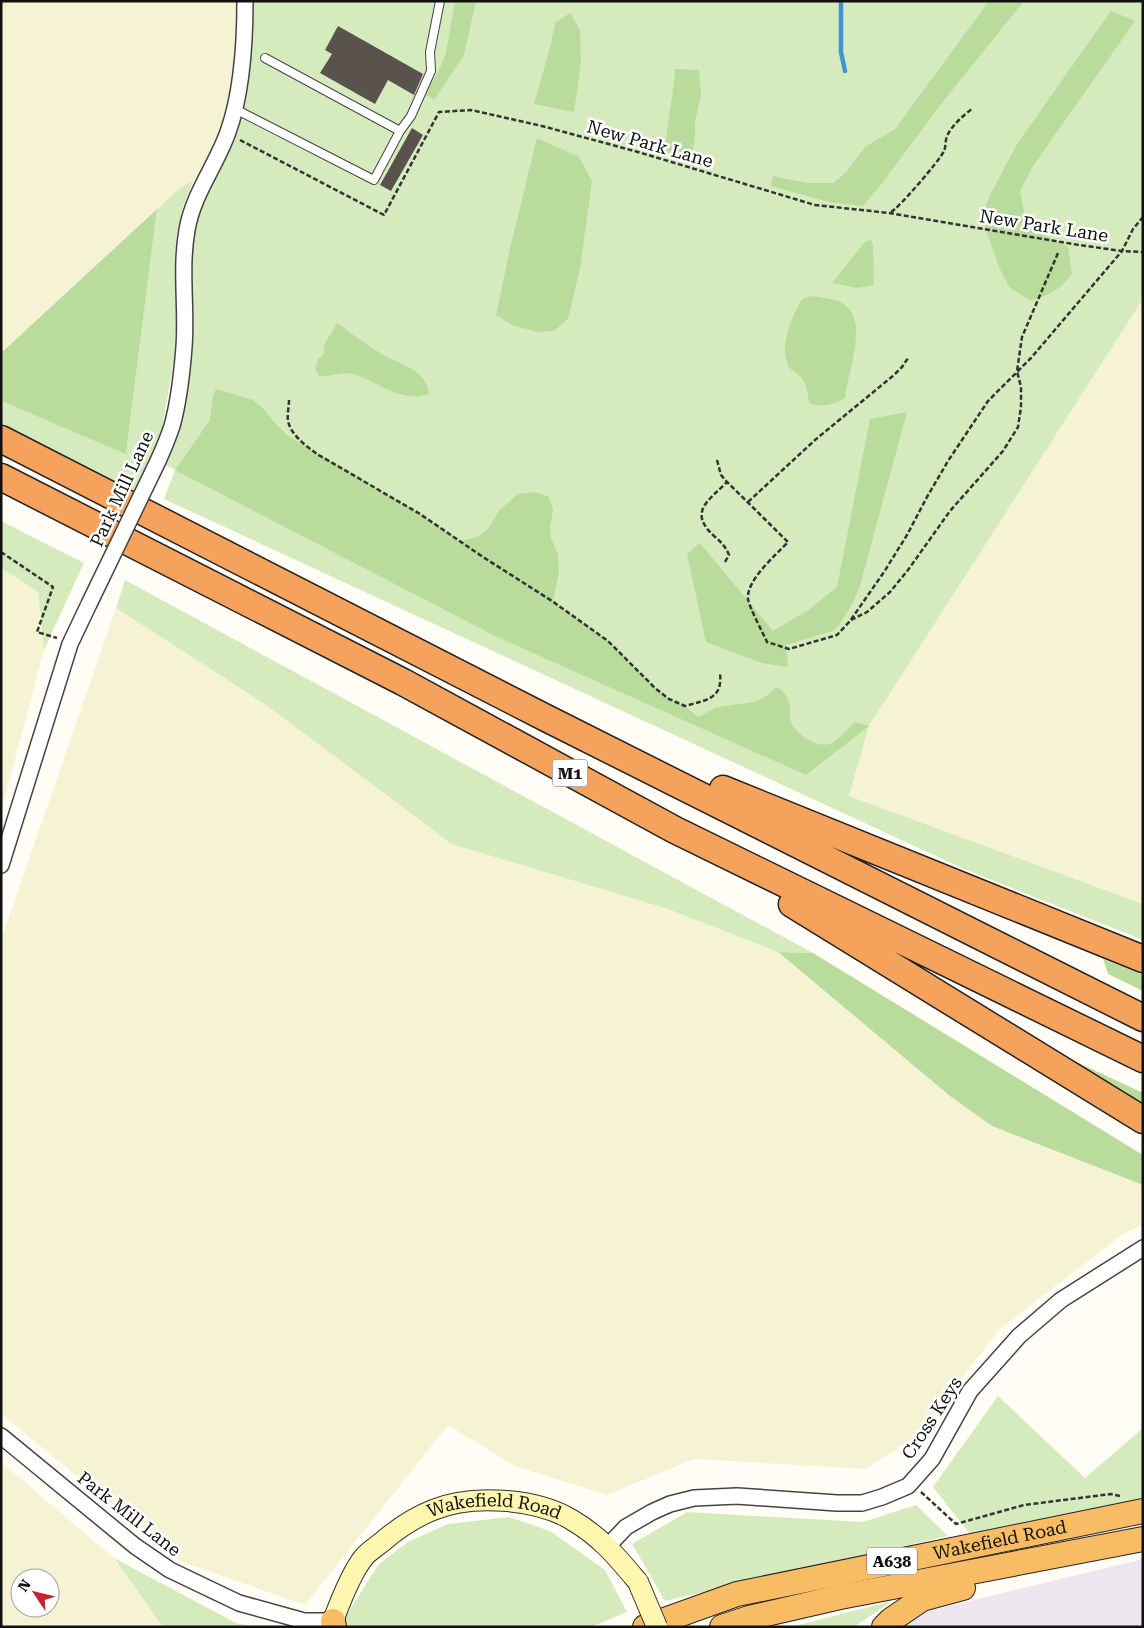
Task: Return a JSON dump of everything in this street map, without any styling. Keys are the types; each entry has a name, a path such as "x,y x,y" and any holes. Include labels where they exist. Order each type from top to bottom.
{"highway":[{"name":"M1","path":"1,439 408,645 546,718 1143,1018"},
{"name":"M1","path":"1,477 404,682 675,830 1143,1059"},
{"path":"546,718 1143,959"},
{"path":"675,830 1143,1120"},
{"name":"Wakefield Road","path":"645,1627 737,1594 1135,1504"},
{"name":"A638","path":"722,1627 749,1618 840,1597 1143,1539"},
{"name":"A638","path":"884,1627 922,1599 1143,1539"}],"main road":[{"name":"Wakefield Road","path":"333,1625 342,1595 364,1557 401,1526 434,1509 463,1502 502,1500 532,1504 571,1518 608,1546 638,1582 657,1627"}],"street":[{"name":"Park Mill Lane","path":"1,865 70,644 158,461 172,426 184,346 183,258 187,228 196,199 227,134 235,109 245,26 245,1"},
{"name":"Cross Keys","path":"608,1546 626,1528 652,1512 670,1504 694,1498 737,1496 862,1503 882,1498 908,1486 932,1459 970,1391 1020,1336 1061,1300 1143,1248"},
{"name":"Park Mill Lane","path":"1,1436 135,1546 170,1570 239,1603 304,1621 333,1625"}],"lane":[{"path":"235,109 374,180 400,131 411,116 431,71 430,52 440,1"},
{"path":"265,58 400,131"}],"path":[{"path":"889,213 895,211 904,202 944,152 947,136 962,116 973,108"},
{"name":"New Park Lane","path":"227,134 384,215 439,112 471,110 542,126 638,152 815,206 889,213 1122,251 1143,252"},
{"path":"717,460 721,474 788,542 759,573 752,584 748,598 767,642 789,650 837,635 850,620 908,535 927,497 968,429 988,401 1046,341 1122,251 1133,229 1143,217"},
{"path":"850,620 867,612 890,592 950,511 1003,451 1018,427 1021,387 1017,371 1022,337 1058,253"},
{"path":"748,502 815,440 894,375 908,358"},
{"path":"289,400 288,421 292,430 304,444 317,454 420,514 552,601 608,641 655,688 669,699 685,706 712,699 721,683 720,673"},
{"path":"725,562 729,555 727,549 706,528 701,521 701,513 704,506 728,482"},
{"path":"1,552 53,587 37,632 70,644"},
{"path":"911,1483 956,1524 1024,1505 1111,1494 1135,1504"}],"shaded area":[{"path":"1,1 245,1 241,68 211,167 175,192 1,353"},
{"path":"1143,299 1143,904 849,796 869,726"},
{"path":"1,568 38,592 44,650 1,812"},
{"path":"116,608 266,705 665,908 778,952 950,1096 992,1126 1143,1185 1143,1224 1123,1234 999,1330 918,1435 866,1469 694,1459 607,1495 514,1466 448,1425 305,1605 182,1562 1,1414 1,940"},
{"path":"1,1462 114,1558 163,1627 1,1627"},
{"path":"1143,1559 1143,1627 884,1627 891,1620"}],"green space":[{"path":"245,1 1143,1 1143,299 869,726 849,796 1143,904 1143,940 964,869 164,499 175,470 158,461 172,426 183,258 227,133"},
{"path":"455,1 476,1 464,55 434,100 425,94 439,70 446,53"},
{"path":"989,1 1024,1 945,99 863,206 829,202 771,186 773,176 807,183 834,183 848,170 865,147 895,129"},
{"path":"1111,11 1135,21 1033,166 1020,191 1025,216 1042,234 1068,247 1072,274 1054,291 1031,301 1009,287 999,267 984,224 984,211 990,195 1017,144"},
{"path":"570,13 580,30 581,62 574,112 534,104 555,23"},
{"path":"675,69 699,70 701,95 695,122 695,139 691,160 666,154"},
{"path":"537,138 579,157 592,181 580,269 568,319 554,331 537,332 512,325 496,315"},
{"path":"194,179 183,207 176,240 177,315 174,360 162,428 151,458 134,491 1,425 1,401 126,453 157,209 175,192"},
{"path":"157,209 126,454 1,401 1,353"},
{"path":"871,239 873,245 874,285 857,288 832,283 864,243"},
{"path":"812,296 838,301 845,305 852,313 855,323 855,349 845,398 827,405 809,403 805,383 789,367 786,359 786,342 794,314 802,299"},
{"path":"337,323 383,355 412,369 424,379 429,394 408,396 399,394 350,373 319,376 315,369 318,359 324,354 324,345"},
{"path":"216,389 253,400 264,409 287,435 420,514 460,541 477,537 488,529 500,509 518,494 535,492 549,497 553,510 550,527 551,538 558,554 559,572 553,601 608,641 655,688 669,699 685,706 698,717 717,707 754,702 767,696 777,687 787,697 790,720 793,725 802,735 814,742 826,745 832,743 855,722 869,726 806,775 495,636 175,470 210,420 213,396"},
{"path":"907,412 860,586 853,603 839,625 833,631 786,645 788,667 762,663 706,642 687,554 700,543 773,631 810,609 837,587 870,419"},
{"path":"1,521 84,563 44,650 38,592 1,568"},
{"path":"125,580 813,953 778,952 665,908 452,844 266,705 116,608"},
{"path":"778,952 813,953 1143,1155 1143,1185 992,1126 950,1096"},
{"path":"1103,959 1143,975 1143,991 1108,974"},
{"path":"1038,1044 1143,1093 1143,1109"},
{"path":"998,1396 1085,1478 1143,1428 1143,1498 970,1534 933,1487"},
{"path":"916,1505 948,1536 665,1601 632,1544 687,1512 863,1522"},
{"path":"509,1517 550,1531 605,1570 627,1612 591,1627 347,1627 344,1619 378,1565 408,1542 448,1524"},
{"path":"114,1558 236,1623 255,1627 163,1627"},
{"path":"892,1601 854,1627 791,1627"}],"building":[{"path":"338,26 423,74 414,95 388,80 375,104 320,73 332,54 325,50"},
{"path":"412,128 423,135 391,191 380,185"}],"waterway":[{"path":"841,1 841,52 845,71"}]}
